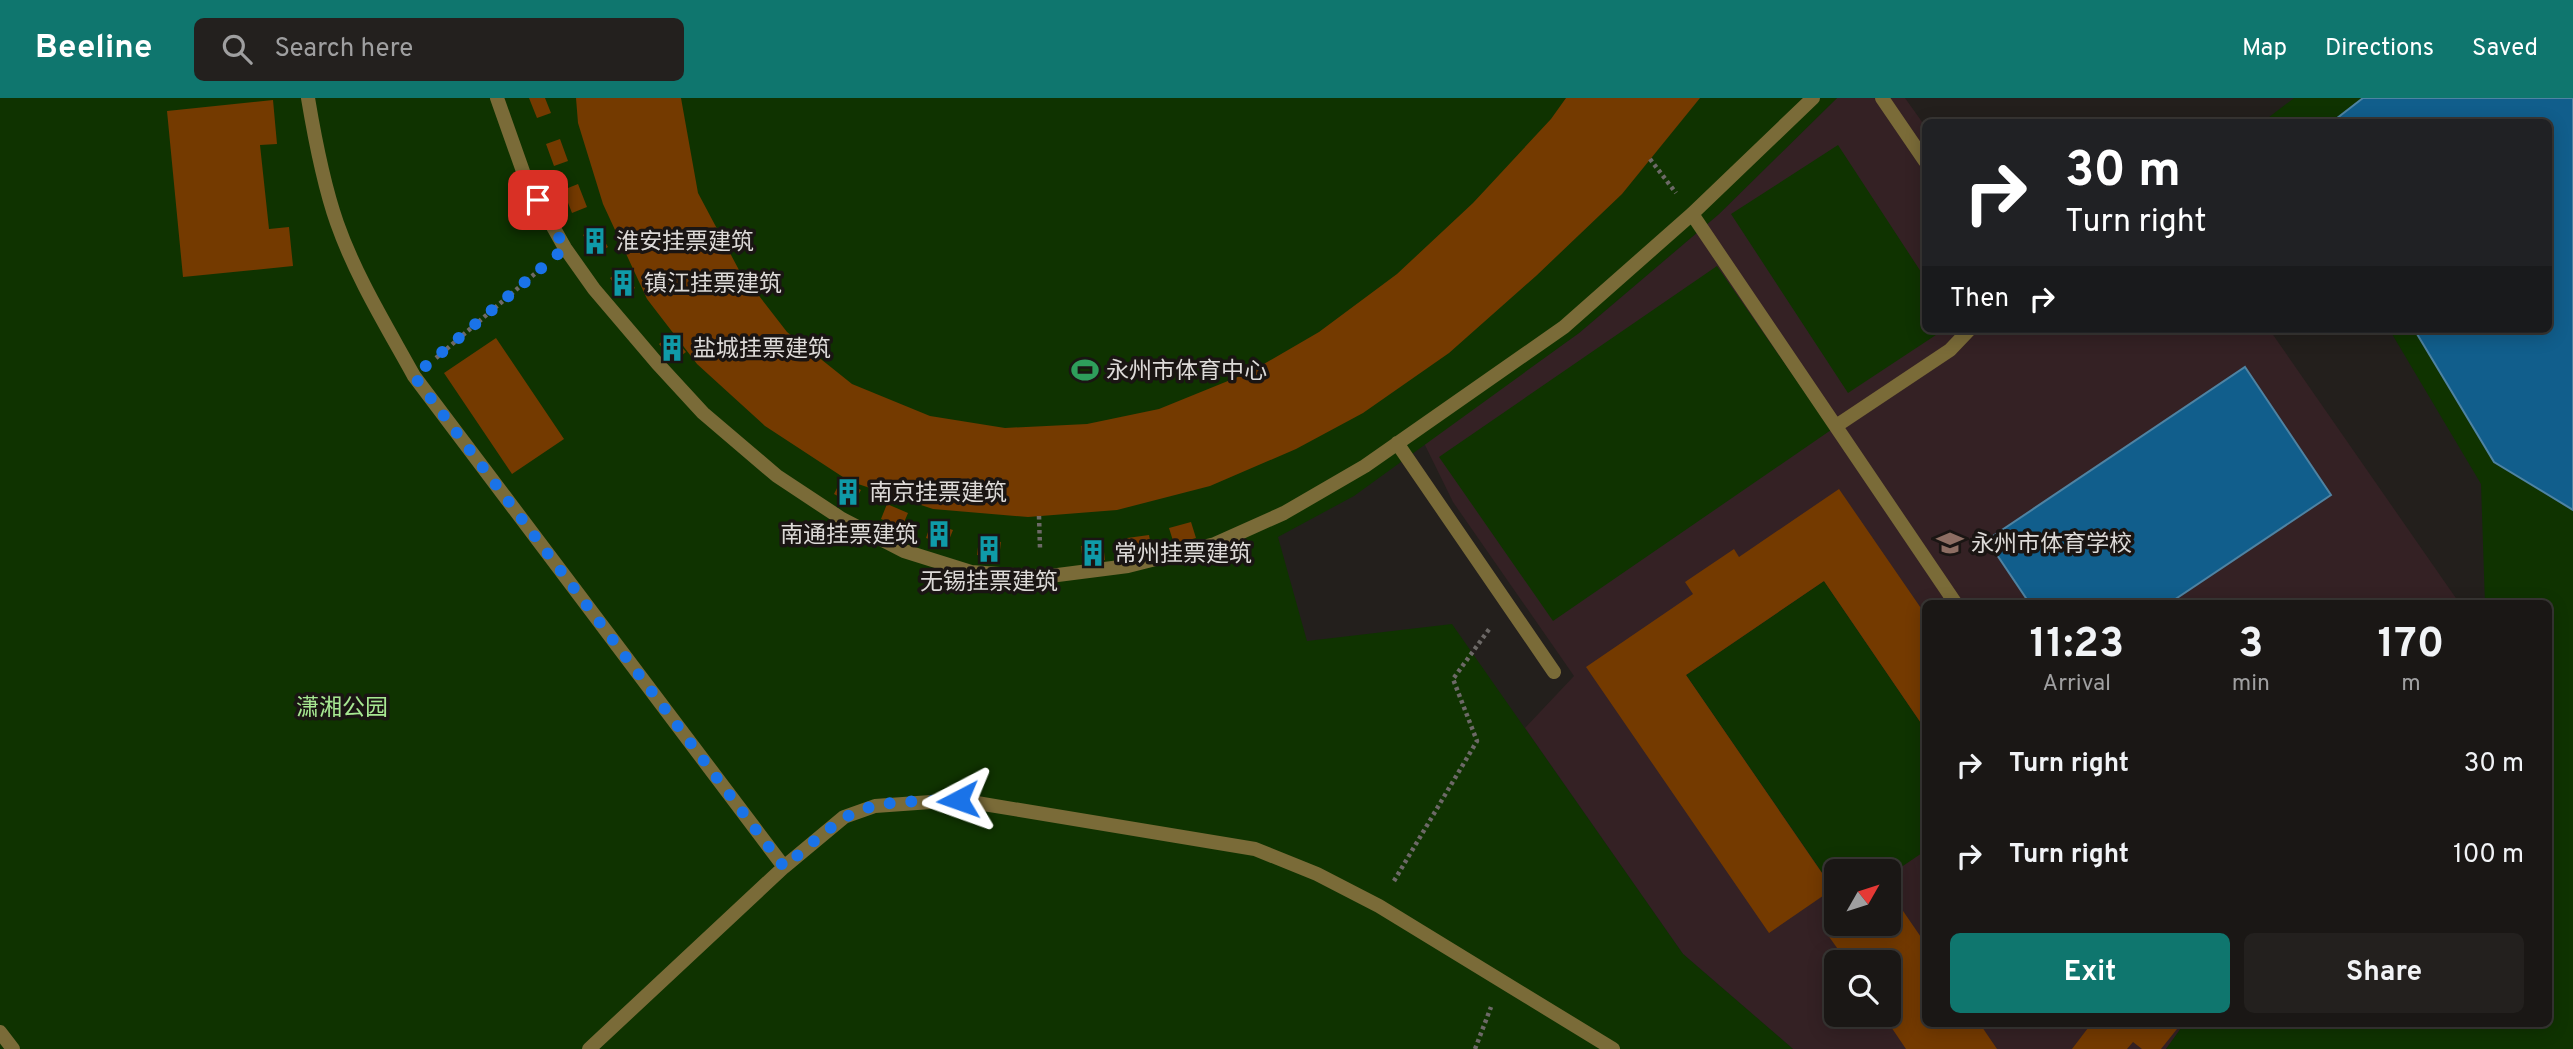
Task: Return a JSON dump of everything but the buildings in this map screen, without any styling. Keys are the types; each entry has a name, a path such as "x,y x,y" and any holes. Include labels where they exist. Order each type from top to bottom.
{"street":[{"path":"308,98 316,145 337,224 373,302 414,376 784,867"},
{"path":"497,98 525,177 565,248 594,289 703,412 777,475 842,519 904,551 971,572 1041,577 1128,566 1214,544 1284,513 1364,466 1564,327 1692,214 1813,98"},
{"path":"1882,98 1922,156"},
{"path":"1692,214 1953,600"},
{"path":"1836,426 1950,350 1966,333"},
{"path":"1397,443 1554,672"},
{"path":"589,1049 784,867 844,817 874,806 958,800 1255,849 1317,874 1379,906 1613,1049"},
{"path":"0,1032 13,1049"}],"path":[{"path":"1650,159 1692,214"},
{"path":"414,376 565,248"},
{"path":"1379,906 1477,741 1453,679 1507,604"},
{"path":"1475,1049 1501,981"}],"shaded area":[{"name":"永州市体育学校","path":"1837,98 1905,98 1922,122 1922,333 2272,333 2457,600 1922,600 1922,1027 2182,1027 2166,1049 1793,1049 1683,954 1525,728 1574,676 1453,502 1424,443 1579,333 1719,214"}],"green space":[{"name":"潇湘公园","path":"0,98 1837,98 1719,214 1579,333 1354,496 1278,537 1307,641 1452,624 1683,954 1793,1049 0,1049"},
{"path":"2294,98 2573,98 2573,1049 2166,1049 2182,1027 2552,1027 2552,600 2485,600 2481,484 2391,333 2552,333 2552,119 2267,119"},
{"path":"1838,145 1922,273 1922,333 1939,333 1848,393 1731,214"},
{"path":"1717,266 1831,430 1553,621 1439,457"},
{"path":"1824,581 1922,725 1922,853 1901,867 1901,859 1824,859 1824,876 1686,675"}],"water":[{"path":"2363,98 2573,98 2573,510 2494,462 2416,333 2552,333 2552,119 2336,119"},
{"path":"2245,367 2331,495 2174,600 2027,600 1987,540"}],"place":[{"name":"淮安挂票建筑","path":"595,241"},
{"name":"镇江挂票建筑","path":"623,283"},
{"name":"盐城挂票建筑","path":"672,348"},
{"name":"永州市体育中心","path":"1085,370"},
{"name":"南京挂票建筑","path":"848,492"},
{"name":"南通挂票建筑","path":"939,534"},
{"name":"永州市体育学校","path":"1950,543"},
{"name":"无锡挂票建筑","path":"989,549"},
{"name":"常州挂票建筑","path":"1093,553"}],"route":[{"path":"538,200 565,248 414,376 784,867 844,817 859,811 874,806 958,800"}]}
